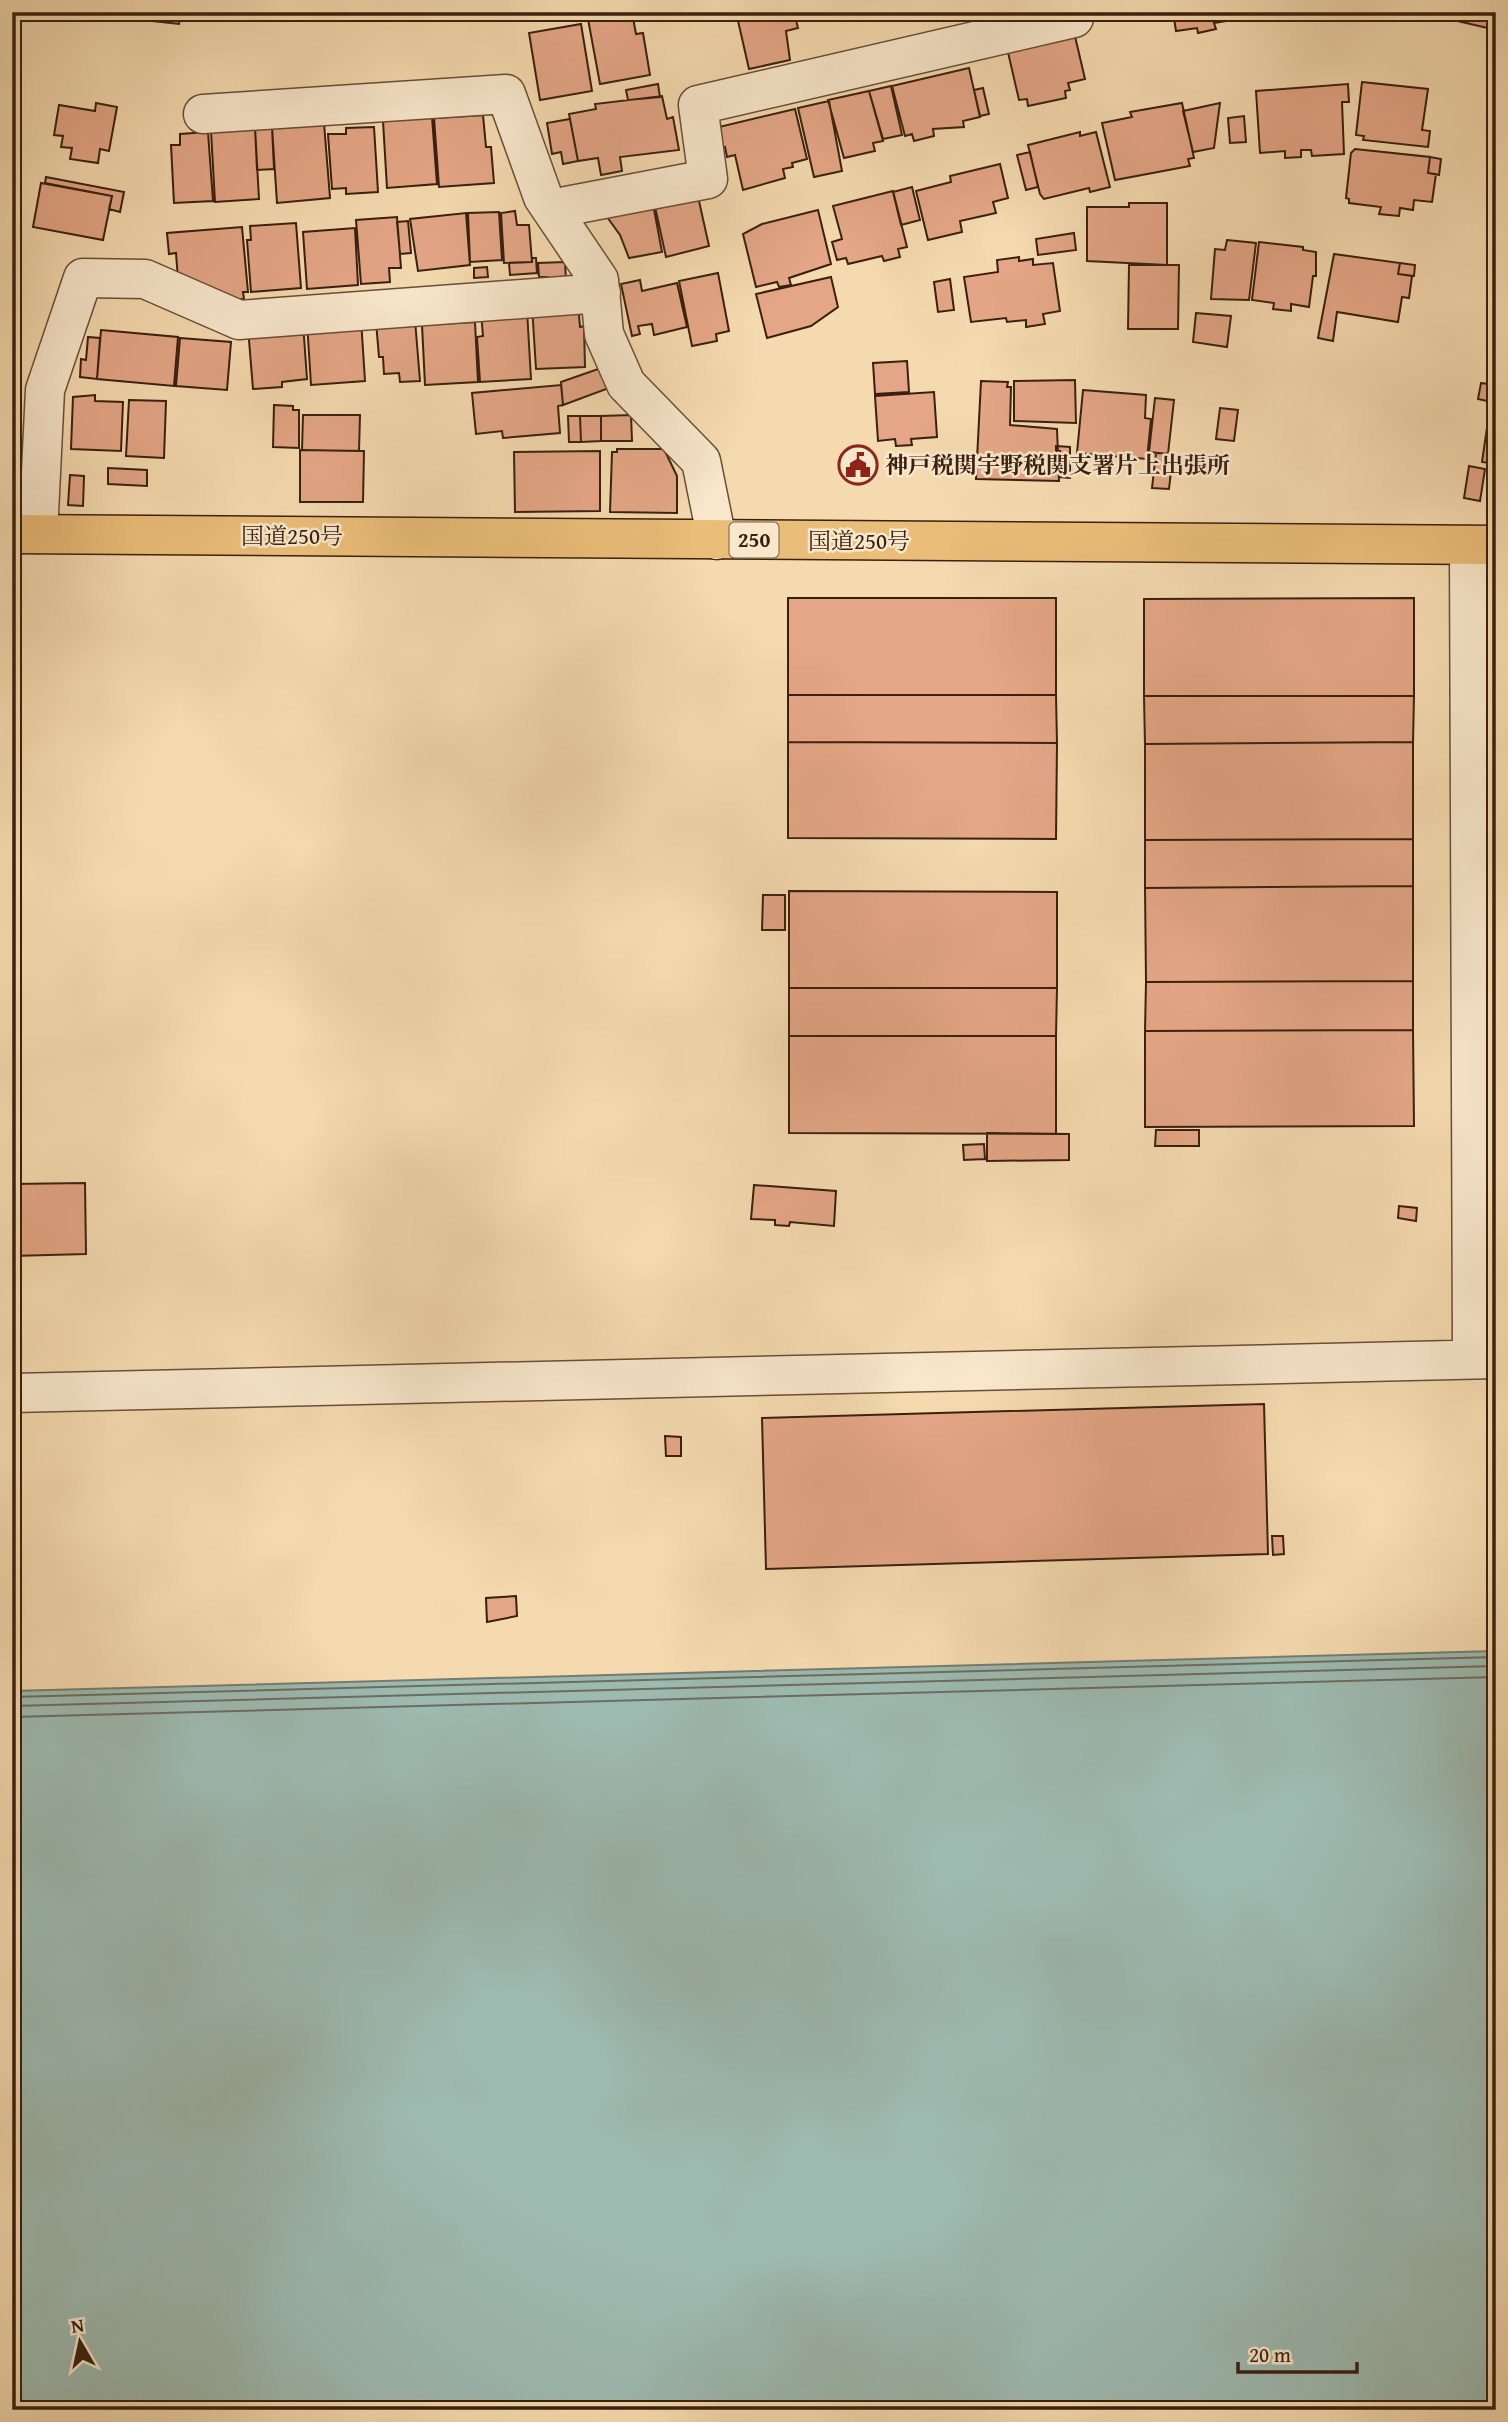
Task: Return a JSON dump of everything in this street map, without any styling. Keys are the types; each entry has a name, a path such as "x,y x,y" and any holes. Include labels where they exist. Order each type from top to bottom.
{"highway":[{"name":"国道250号","path":"25,534 1482,545"}],"street":[{"path":"551,209 708,179 698,105 1074,18"},
{"path":"203,114 506,94 543,197 599,280 604,334 626,384 701,461 717,540"},
{"path":"25,534 45,390 83,278 145,279 239,320 600,293"},
{"path":"12,1393 1484,1359 1482,545"}],"water":[{"path":"1496,1651 1496,2410 12,2410 12,1691"}],"building":[{"path":"154,12 181,12 179,24 153,21"},
{"path":"632,12 636,34 643,33 650,75 600,84 588,19"},
{"path":"736,12 794,12 798,28 786,31 790,60 749,69"},
{"path":"1173,12 1232,12 1233,20 1214,23 1216,29 1198,33 1197,28 1176,31"},
{"path":"1437,12 1496,12 1496,30 1436,16"},
{"path":"581,24 592,91 540,100 529,33"},
{"path":"1074,32 1085,79 1068,83 1070,90 1065,91 1066,98 1028,106 1027,99 1019,100 1007,48"},
{"path":"969,68 980,117 963,121 964,127 933,129 934,136 914,141 912,134 905,136 892,86"},
{"path":"1362,82 1428,89 1422,130 1430,131 1428,147 1363,140 1364,136 1356,135"},
{"path":"658,84 660,97 628,100 626,90"},
{"path":"1348,84 1349,102 1342,102 1344,154 1312,156 1311,150 1301,150 1301,157 1285,158 1285,151 1260,153 1256,91"},
{"path":"891,86 902,135 883,139 869,91"},
{"path":"983,88 989,114 980,116 974,90"},
{"path":"869,91 883,141 873,143 875,151 844,158 828,100"},
{"path":"662,96 667,119 673,117 679,150 620,157 622,171 601,175 598,158 578,161 569,114 596,109 595,104"},
{"path":"829,101 842,171 814,177 798,108"},
{"path":"96,103 117,107 109,151 100,149 98,163 70,159 72,148 61,147 63,136 54,135 59,105 95,111"},
{"path":"1182,103 1194,158 1188,159 1190,166 1115,180 1102,123 1132,117 1130,112"},
{"path":"1220,103 1214,148 1193,152 1183,111"},
{"path":"795,109 807,159 783,169 785,178 743,190 735,155 727,157 725,147 721,148 719,127"},
{"path":"483,115 486,147 491,147 494,183 439,187 434,118"},
{"path":"1244,116 1246,142 1230,143 1228,118"},
{"path":"432,117 437,184 387,188 383,121"},
{"path":"570,119 578,161 563,164 561,152 552,154 547,123"},
{"path":"324,123 330,198 277,203 272,127"},
{"path":"255,127 259,199 215,202 211,131"},
{"path":"255,127 272,127 274,169 257,170"},
{"path":"374,127 378,192 346,194 346,188 332,189 328,134 346,134 346,128"},
{"path":"208,132 213,201 174,203 171,145 180,145 180,134"},
{"path":"1080,132 1080,136 1096,132 1110,187 1090,192 1089,188 1044,199 1040,194 1028,145"},
{"path":"1355,149 1430,157 1428,173 1436,174 1432,202 1414,200 1413,210 1400,208 1399,216 1379,214 1381,207 1349,203 1346,198 1351,153"},
{"path":"1030,152 1038,187 1026,190 1017,155"},
{"path":"1430,157 1441,159 1439,175 1428,173"},
{"path":"1000,164 1008,198 993,202 996,213 960,221 962,232 928,240 916,191 951,182 950,176"},
{"path":"46,177 124,192 120,212 109,209 112,196 45,183"},
{"path":"41,183 112,196 103,240 33,227"},
{"path":"912,187 920,220 901,225 893,192"},
{"path":"650,188 662,252 629,258 620,235 594,199"},
{"path":"893,191 907,247 898,249 900,257 884,261 882,256 848,264 846,258 837,260 832,242 842,239 833,206"},
{"path":"697,192 709,246 666,257 654,202"},
{"path":"1129,203 1167,203 1167,265 1087,261 1087,207 1129,207"},
{"path":"818,210 831,264 789,278 791,285 779,287 777,282 756,287 743,234 762,224"},
{"path":"515,211 517,225 529,225 532,262 504,263 501,213"},
{"path":"499,212 502,260 470,262 468,213"},
{"path":"466,213 470,265 418,271 410,219"},
{"path":"397,217 401,268 389,268 390,282 361,284 356,220"},
{"path":"408,221 411,253 400,254 397,222"},
{"path":"296,223 301,288 251,292 247,240 251,240 250,226"},
{"path":"242,227 248,292 243,292 244,299 220,301 179,292 176,253 169,254 167,233"},
{"path":"355,228 358,285 307,289 303,232"},
{"path":"1074,233 1076,250 1038,255 1036,239"},
{"path":"1227,240 1256,243 1249,300 1211,299 1215,249 1225,250"},
{"path":"1259,242 1303,247 1303,250 1316,252 1316,276 1313,276 1309,307 1291,304 1291,311 1273,309 1274,303 1252,300"},
{"path":"1334,254 1400,263 1398,274 1412,276 1409,298 1402,297 1398,322 1337,312 1333,341 1318,338"},
{"path":"1019,257 1019,261 1033,259 1033,265 1053,263 1060,311 1043,314 1045,324 1026,327 1026,320 1007,322 1006,318 971,322 964,277 998,272 997,260"},
{"path":"532,258 536,258 537,273 510,275 509,263 532,262"},
{"path":"565,262 566,280 547,281 547,277 539,277 538,263"},
{"path":"1400,263 1415,265 1414,276 1398,274"},
{"path":"1129,265 1179,265 1178,329 1128,329"},
{"path":"487,267 488,277 474,278 474,268"},
{"path":"718,273 729,331 716,334 717,341 692,346 679,281"},
{"path":"831,277 838,307 811,326 767,338 756,294"},
{"path":"950,279 954,310 938,312 934,282"},
{"path":"640,280 642,291 677,283 687,327 654,335 652,324 638,326 640,334 632,336 621,284"},
{"path":"578,303 580,327 584,326 585,367 536,369 532,306"},
{"path":"527,310 531,379 480,382 477,337 483,336 481,313"},
{"path":"1196,313 1231,316 1227,347 1193,342"},
{"path":"361,319 365,381 311,385 307,322"},
{"path":"415,320 420,381 400,382 399,373 384,374 383,357 379,357 376,322"},
{"path":"475,322 478,382 425,385 422,325"},
{"path":"303,323 307,379 282,382 282,387 253,389 248,328"},
{"path":"101,330 178,337 174,386 97,379"},
{"path":"88,337 100,338 97,379 80,377 81,359 86,360"},
{"path":"180,338 231,342 227,390 176,386"},
{"path":"907,361 909,392 875,394 873,363"},
{"path":"601,368 609,388 563,405 561,382"},
{"path":"1075,380 1076,423 1014,421 1014,381"},
{"path":"981,381 1008,382 1007,387 1011,387 1010,425 1057,429 1059,481 976,479"},
{"path":"1481,383 1496,385 1496,403 1478,399"},
{"path":"561,385 563,405 558,406 560,433 503,438 502,431 476,434 472,393"},
{"path":"1083,390 1146,395 1145,418 1151,419 1147,459 1077,453"},
{"name":"神戸税関宇野税関支署片上出張所","path":"934,392 937,437 911,439 912,445 896,446 895,439 878,441 875,396"},
{"path":"95,395 95,401 123,402 121,451 71,449 73,397"},
{"path":"1155,398 1174,400 1168,454 1149,452"},
{"path":"129,400 166,401 164,458 126,456"},
{"path":"274,405 293,406 293,410 299,410 299,448 273,447"},
{"path":"1490,407 1496,408 1496,464 1482,462"},
{"path":"1220,408 1238,410 1234,441 1216,439"},
{"path":"303,415 360,415 359,451 302,450"},
{"path":"631,415 632,441 601,441 601,416"},
{"path":"568,416 580,416 581,442 569,442"},
{"path":"580,416 601,416 601,441 581,442"},
{"path":"1056,446 1070,447 1070,478 1059,477 1060,451 1056,451"},
{"path":"617,449 664,449 677,476 677,513 610,512 612,452 617,452"},
{"path":"300,450 364,451 363,502 300,502"},
{"path":"600,451 600,511 515,512 514,452"},
{"path":"1156,453 1173,454 1169,489 1152,488"},
{"path":"1469,466 1485,469 1480,501 1464,498"},
{"path":"108,468 147,470 147,486 108,484"},
{"path":"70,475 84,476 83,506 68,505"},
{"path":"788,598 1056,598 1056,695 788,695"},
{"path":"1414,598 1414,696 1144,696 1144,599"},
{"path":"788,695 1056,695 1057,743 788,742"},
{"path":"1144,696 1414,696 1413,742 1145,744"},
{"path":"788,742 1057,743 1056,839 788,838"},
{"path":"1413,742 1413,839 1145,840 1145,744"},
{"path":"1413,839 1413,886 1145,888 1145,840"},
{"path":"1413,886 1413,981 1146,982 1145,888"},
{"path":"789,891 1057,892 1057,988 789,988"},
{"path":"763,895 785,895 785,930 762,930"},
{"path":"1413,981 1413,1030 1145,1031 1146,982"},
{"path":"789,988 1057,988 1056,1036 789,1036"},
{"path":"1413,1030 1414,1126 1145,1127 1145,1031"},
{"path":"789,1036 1056,1036 1056,1134 789,1133"},
{"path":"1156,1130 1199,1130 1199,1146 1155,1146"},
{"path":"987,1133 1069,1134 1069,1160 987,1161"},
{"path":"984,1144 985,1159 964,1160 963,1145"},
{"path":"85,1183 86,1254 12,1256 12,1184"},
{"path":"754,1185 836,1191 834,1226 790,1222 789,1226 775,1225 775,1220 751,1219"},
{"path":"1399,1206 1417,1208 1416,1221 1398,1218"},
{"path":"1264,1404 1268,1554 766,1569 762,1418"},
{"path":"665,1436 681,1437 681,1456 666,1456"},
{"path":"1272,1536 1283,1536 1284,1554 1273,1555"},
{"path":"516,1596 517,1616 487,1622 486,1598"}],"place":[{"name":"神戸税関宇野税関支署片上出張所","path":"858,465"}]}
